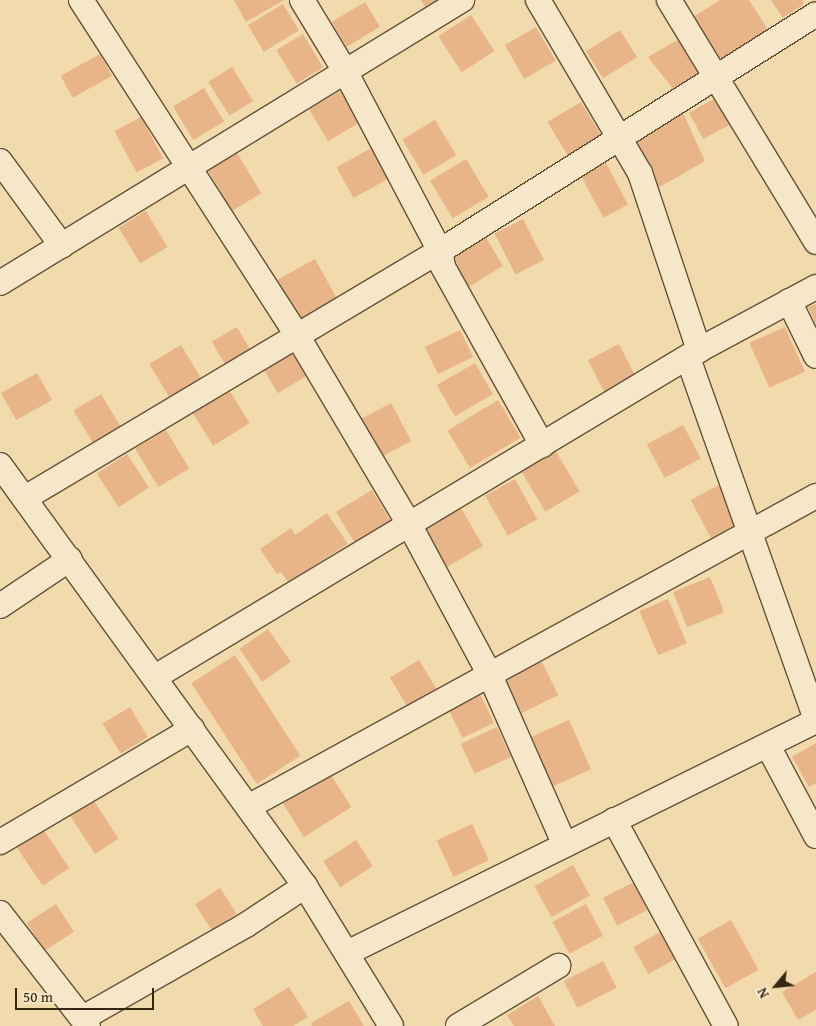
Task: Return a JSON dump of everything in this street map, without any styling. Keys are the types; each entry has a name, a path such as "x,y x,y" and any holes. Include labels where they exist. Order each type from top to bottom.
{"street":[{"path":"81,0 298,337 410,524 489,672 566,845"},
{"path":"302,0 345,71 440,251 443,267 542,445"},
{"path":"0,283 62,246 188,165 462,0"},
{"path":"347,953 614,820 768,746 816,720 694,354 640,173 621,137 538,0"},
{"path":"669,0 816,242"},
{"path":"25,498 440,251 816,14"},
{"path":"0,161 62,246"},
{"path":"155,677 694,354 816,287"},
{"path":"789,301 816,356"},
{"path":"0,465 305,886 391,1026"},
{"path":"248,807 489,672 816,496"},
{"path":"0,606 70,560"},
{"path":"0,842 192,729"},
{"path":"768,746 816,836"},
{"path":"614,820 726,1026"},
{"path":"0,914 86,1022 246,925 305,886"},
{"path":"458,1026 558,966"}],"building":[{"path":"234,0 284,0 246,22"},
{"path":"421,0 438,0 426,8"},
{"path":"720,0 749,0 769,31 719,64 690,19"},
{"path":"771,0 802,0 804,4 783,18"},
{"path":"365,2 380,27 347,47 332,22"},
{"path":"283,4 299,31 264,52 248,25"},
{"path":"471,15 494,51 462,72 438,36"},
{"path":"536,27 556,61 524,79 505,45"},
{"path":"620,30 637,57 603,78 586,51"},
{"path":"303,34 323,67 297,83 276,50"},
{"path":"681,38 701,72 673,89 648,57"},
{"path":"100,54 112,76 73,98 61,76"},
{"path":"232,67 253,101 229,116 208,82"},
{"path":"204,88 224,121 193,140 173,107"},
{"path":"340,91 359,123 328,141 309,110"},
{"path":"720,96 734,122 703,139 689,112"},
{"path":"581,102 602,137 569,157 548,122"},
{"path":"683,113 705,161 658,188 635,142"},
{"path":"141,117 163,158 137,173 115,131"},
{"path":"435,120 456,155 424,175 402,140"},
{"path":"375,146 392,177 353,198 337,167"},
{"path":"237,153 261,193 232,211 208,171"},
{"path":"466,159 489,197 453,218 430,181"},
{"path":"606,163 628,204 603,218 581,176"},
{"path":"146,211 168,247 140,263 119,227"},
{"path":"523,219 544,260 515,275 494,234"},
{"path":"485,236 503,266 467,288 449,258"},
{"path":"315,259 338,300 300,321 277,280"},
{"path":"816,304 816,324 808,307"},
{"path":"237,327 252,353 227,367 212,342"},
{"path":"785,327 805,372 769,388 749,343"},
{"path":"460,330 473,357 438,374 425,347"},
{"path":"619,344 636,377 605,393 588,360"},
{"path":"181,345 203,381 171,400 149,364"},
{"path":"294,352 308,375 278,393 264,370"},
{"path":"475,363 493,394 455,416 437,385"},
{"path":"37,373 52,400 16,420 1,393"},
{"path":"229,390 250,423 213,446 193,413"},
{"path":"101,394 122,429 95,446 74,410"},
{"path":"498,400 521,438 470,468 447,430"},
{"path":"391,403 411,441 379,458 359,420"},
{"path":"683,425 701,459 665,478 647,444"},
{"path":"166,430 189,469 158,487 135,449"},
{"path":"555,450 580,491 545,512 521,471"},
{"path":"127,454 149,488 119,507 97,474"},
{"path":"515,479 537,519 508,536 485,495"},
{"path":"719,485 739,523 711,538 691,500"},
{"path":"372,490 391,522 355,543 336,512"},
{"path":"461,508 483,546 446,568 424,530"},
{"path":"327,513 348,544 288,582 281,572 277,574 260,549 291,528 295,535"},
{"path":"710,577 724,612 687,627 673,592"},
{"path":"668,599 687,643 658,655 639,611"},
{"path":"268,629 291,662 262,682 239,649"},
{"path":"235,655 300,756 257,784 191,683"},
{"path":"419,660 437,690 408,708 390,678"},
{"path":"542,662 558,695 521,713 505,680"},
{"path":"480,694 494,723 463,738 449,709"},
{"path":"130,707 148,737 121,753 103,723"},
{"path":"569,720 591,769 553,786 531,737"},
{"path":"497,727 511,757 475,774 461,744"},
{"path":"816,743 816,783 809,787 792,757"},
{"path":"328,770 351,807 304,837 281,800"},
{"path":"94,801 119,839 95,854 71,816"},
{"path":"472,824 489,860 454,877 437,840"},
{"path":"43,829 69,868 43,886 16,847"},
{"path":"356,840 373,866 340,887 323,861"},
{"path":"573,865 590,896 551,917 535,886"},
{"path":"636,881 650,909 617,925 603,898"},
{"path":"220,888 237,914 212,930 195,904"},
{"path":"56,904 74,932 45,951 27,923"},
{"path":"586,904 603,936 569,954 552,922"},
{"path":"731,920 759,970 725,988 698,938"},
{"path":"664,930 679,957 648,974 633,947"},
{"path":"603,961 617,988 577,1008 564,981"},
{"path":"816,972 816,1010 798,1020 782,992"},
{"path":"289,987 308,1017 293,1026 263,1026 253,1009"},
{"path":"538,996 555,1026 514,1026 507,1015"},
{"path":"349,1001 364,1026 312,1026 311,1023"}]}
